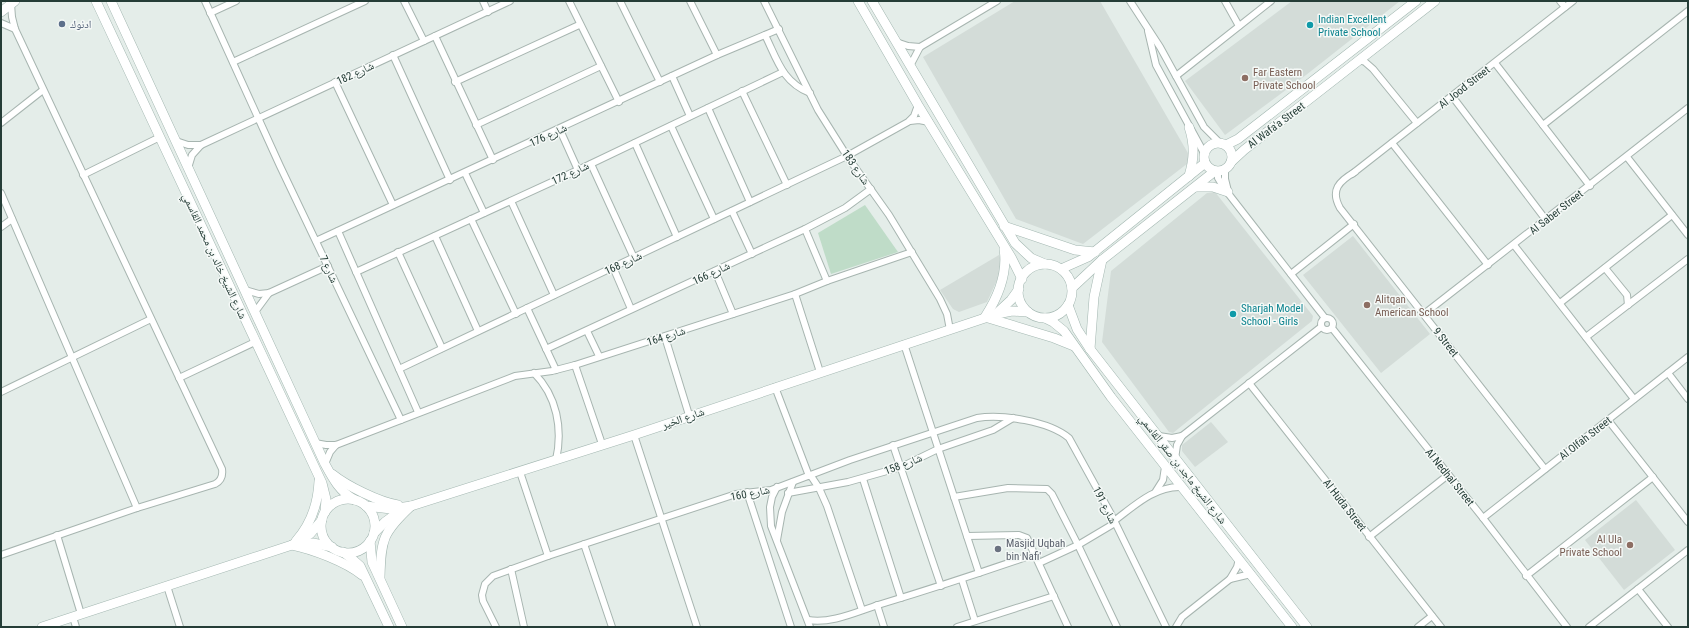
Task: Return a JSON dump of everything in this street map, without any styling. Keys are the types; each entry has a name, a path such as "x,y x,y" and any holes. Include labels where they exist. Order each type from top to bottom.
{"street":[{"name":"شارع الشيخ خالد بن محمد القاسمي","path":"96,1 320,478 325,493 324,516"},
{"name":"شارع الشيخ خالد بن محمد القاسمي","path":"111,1 325,464 342,491 355,500"},
{"name":"شارع 7","path":"205,1 258,118 401,420"},
{"path":"210,13 236,1"},
{"path":"232,62 365,1"},
{"path":"404,1 424,41"},
{"path":"482,1 488,12"},
{"name":"شارع 182","path":"201,145 510,1"},
{"path":"569,1 579,25 619,102"},
{"path":"620,1 660,82"},
{"path":"690,1 718,55"},
{"name":"شارع 183","path":"764,1 810,93 847,156 871,188 944,306 950,330"},
{"path":"858,1 918,105 1003,244 1022,278"},
{"path":"872,1 1004,226 1020,248 1031,258 1061,269 1068,277 1072,288 1072,297 1068,305 1058,315 1045,318 1028,312 1021,302 1018,289 1022,278 1034,267 1045,264"},
{"path":"910,66 920,47 997,1"},
{"path":"1130,1 1147,30 1160,47 1204,127 1231,151 1222,168 1228,192 1325,318 1331,320 1333,324 1332,328 1326,330 1321,328"},
{"path":"1224,1 1239,26"},
{"path":"1176,76 1271,1"},
{"name":"Al Wafa'a Street","path":"1223,144 1238,139 1405,6 1416,1"},
{"name":"Al Wafa'a Street","path":"1072,288 1102,260 1435,1"},
{"path":"1560,1 1565,8"},
{"name":"Al Jood Street","path":"1347,216 1338,204 1336,191 1343,180 1573,1"},
{"path":"1,12 14,3"},
{"path":"1,555 137,508 215,484 222,478 222,469 15,29 12,17 14,3"},
{"path":"1543,125 1688,11"},
{"path":"1,23 15,29"},
{"path":"455,82 579,25"},
{"name":"شارع 176","path":"316,241 560,130 672,76 779,29"},
{"path":"1147,30 1156,65 1204,153 1205,163 1211,170 1222,168"},
{"path":"765,35 783,72 793,84 810,93"},
{"path":"435,36 455,82 494,160"},
{"path":"896,42 908,46 920,47"},
{"path":"394,55 450,180"},
{"path":"1359,60 1369,65 1373,69 1417,123"},
{"path":"1495,62 1590,186"},
{"path":"476,125 601,66"},
{"name":"شارع 172","path":"356,272 591,164 783,72"},
{"path":"672,76 690,116"},
{"path":"336,82 393,205"},
{"path":"1,123 43,90"},
{"path":"742,92 787,185"},
{"path":"1452,96 1546,220"},
{"path":"908,122 914,116 918,105"},
{"path":"708,108 750,202"},
{"name":"Al Saber Street","path":"1424,314 1590,186 1688,108"},
{"path":"908,122 919,120 929,122"},
{"name":"شارع 168","path":"399,369 847,156 908,122"},
{"path":"671,126 714,219"},
{"path":"1189,127 1193,139 1194,151 1189,177"},
{"path":"560,130 578,170"},
{"path":"83,175 160,137"},
{"path":"176,141 188,145 201,145"},
{"path":"635,143 677,237"},
{"path":"1392,143 1488,265"},
{"path":"1204,153 1208,146 1223,144"},
{"path":"188,168 192,155 201,145"},
{"path":"1627,157 1688,235"},
{"path":"1061,269 1080,261 1095,252 1205,163"},
{"path":"591,164 634,258"},
{"path":"465,173 484,213"},
{"path":"1196,187 1213,188 1228,192"},
{"name":"شارع 166","path":"546,349 588,331 631,309 805,229 841,210 871,188"},
{"path":"1,193 137,508"},
{"path":"511,201 554,296"},
{"path":"732,211 752,254"},
{"path":"1560,303 1672,215"},
{"name":"9 Street","path":"1347,216 1545,469"},
{"path":"1,227 12,219"},
{"path":"471,219 516,314"},
{"path":"1291,274 1354,224"},
{"path":"1004,226 1068,248 1082,252 1095,252"},
{"path":"805,229 828,281"},
{"path":"338,231 418,412"},
{"path":"435,236 478,331"},
{"path":"1003,244 1005,262 1003,277 995,300 985,318 1054,338 1074,346"},
{"path":"1514,245 1634,399"},
{"path":"398,252 442,348"},
{"name":"شارع 164","path":"336,445 511,377 556,370 665,337 796,294 828,281 912,252"},
{"path":"1090,349 1093,304 1102,260"},
{"path":"1586,337 1688,260"},
{"path":"245,290 259,294 269,293 328,266"},
{"path":"613,267 631,309"},
{"path":"1605,268 1627,296 1628,305"},
{"path":"715,271 733,314"},
{"name":"شارع الخير","path":"997,314 1007,305 1018,289"},
{"path":"255,312 269,293"},
{"path":"796,294 820,372"},
{"name":"شارع الشيخ ماجد بن صقر القاسمي","path":"1068,305 1077,329 1090,349 1307,627"},
{"path":"527,308 556,370"},
{"name":"شارع الخير","path":"366,506 391,509 411,506 634,435 689,415 997,314 1012,311 1028,312"},
{"name":"شارع الشيخ ماجد بن صقر القاسمي","path":"1045,318 1059,326 1165,467 1292,627"},
{"path":"1321,328 1321,322 1325,318"},
{"path":"1,392 151,320"},
{"path":"1175,459 1177,445 1182,436 1321,328"},
{"name":"Al Nedhal Street","path":"1332,328 1483,518 1526,576 1567,627"},
{"path":"588,331 599,356"},
{"path":"665,337 689,415"},
{"path":"179,378 255,342"},
{"path":"904,344 979,573"},
{"name":"Al Olfah Street","path":"1483,518 1688,357"},
{"path":"575,365 602,444"},
{"path":"534,373 548,391 556,412 559,436 556,460"},
{"path":"1668,373 1688,399"},
{"name":"Al Huda Street","path":"1249,383 1441,627"},
{"path":"775,387 810,476 819,488 827,506 862,610"},
{"name":"شارع 160","path":"496,627 483,601 482,590 488,579 493,576 548,556 736,494 766,491 842,463 977,418 1013,418"},
{"name":"شارع 158","path":"788,493 863,479 901,467 938,449 993,430 1013,418"},
{"name":"شارع 191","path":"1013,418 1064,433 1069,438 1114,522 1166,627"},
{"path":"1608,420 1688,522"},
{"path":"634,435 696,627"},
{"path":"1157,436 1172,438 1182,436"},
{"path":"315,443 336,445"},
{"path":"325,464 330,452 336,445"},
{"path":"893,446 941,586"},
{"path":"1039,563 1078,545 1114,522 1156,491 1163,480 1165,467"},
{"path":"520,472 548,556"},
{"path":"330,473 347,484 384,501 397,505 411,506"},
{"path":"1369,537 1448,475"},
{"path":"1526,576 1653,477"},
{"path":"292,545 305,529 313,513 320,478"},
{"path":"863,479 901,598"},
{"path":"777,542 781,517 793,482"},
{"path":"777,487 772,497 770,507 771,526 810,627"},
{"path":"1156,491 1181,487"},
{"path":"954,497 1008,488 1044,488 1052,494 1117,627"},
{"path":"747,492 791,627"},
{"path":"292,545 310,534 337,502 347,499 355,500 366,506 374,519 371,556 402,627"},
{"path":"342,551 355,552 364,547 391,517 411,506"},
{"path":"380,579 380,560 384,539 393,524 411,506"},
{"path":"324,516 322,527 324,537 332,547"},
{"path":"759,529 771,526"},
{"path":"58,535 77,615 76,627"},
{"path":"967,536 1023,536 1030,541 1068,627"},
{"path":"42,627 292,545 307,543 332,547 342,551 356,562 367,580 389,627"},
{"path":"584,544 612,627"},
{"path":"292,545 309,550 351,567 367,580"},
{"path":"1589,627 1688,550"},
{"path":"808,620 824,621 862,610 962,580 1035,554"},
{"path":"1176,627 1182,617 1230,579 1237,567 1239,559"},
{"path":"511,569 524,627"},
{"path":"1230,579 1250,574"},
{"path":"962,580 975,621"},
{"path":"167,586 180,627"},
{"path":"1638,589 1668,627"},
{"path":"957,627 1054,596"},
{"path":"877,605 884,627"},
{"path":"1418,627 1432,616"}],"shaded area":[{"path":"1015,1 1100,1 1192,160 1083,244 1016,219 923,57"},
{"path":"1292,1 1400,1 1306,75 1225,135 1185,81"},
{"path":"1215,192 1313,316 1312,321 1173,433 1169,432 1102,342 1111,271 1207,193"},
{"name":"Alitqan American School","path":"1353,236 1430,334 1381,373 1303,275"},
{"path":"999,255 1003,267 987,302 959,312 953,309 940,290"},
{"path":"1211,422 1228,442 1195,467 1182,451 1182,445"},
{"name":"Al Ula Private School","path":"1636,500 1675,550 1624,590 1585,540"}],"green space":[{"path":"865,205 898,252 831,274 818,233"}],"place":[{"name":"ادنوك","path":"62,24"},
{"name":"Indian Excellent Private School","path":"1310,25"},
{"name":"Far Eastern Private School","path":"1245,78"},
{"name":"Alitqan American School","path":"1367,305"},
{"name":"Sharjah Model School - Girls","path":"1233,314"},
{"name":"Al Ula Private School","path":"1630,545"},
{"name":"Masjid Uqbah bin Nafi'","path":"998,549"}]}
